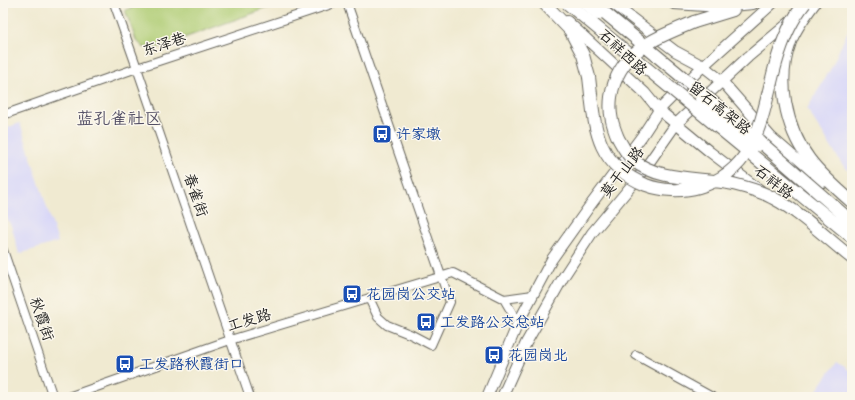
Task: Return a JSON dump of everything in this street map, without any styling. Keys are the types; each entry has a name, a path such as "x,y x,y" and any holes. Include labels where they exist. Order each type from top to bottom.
{"highway":[{"path":"544,3 570,30 584,54 589,77 596,133 611,161 622,172 638,182 651,187 666,190 693,189 704,186 729,172 741,162 751,146 759,128 776,63 784,40 805,3"},
{"name":"留石高架路","path":"569,3 852,236"},
{"name":"留石高架路","path":"593,3 750,133 852,222"},
{"path":"674,3 721,6 753,3"},
{"path":"753,3 694,22 651,41 628,58 620,70 614,85 610,110 614,128 622,145 633,160 650,170 671,176 732,184 772,197 794,211 852,258"},
{"path":"813,3 790,41 786,56 784,84 785,100 791,125 808,158 829,182 852,202"}],"main road":[{"name":"石祥西路","path":"548,3 645,93 659,110 676,124"},
{"path":"584,3 852,226"},
{"name":"石祥西路","path":"612,3 675,51 703,66"},
{"name":"莫干山路","path":"487,397 518,323 552,259 642,136 659,110 703,66 773,3"},
{"name":"莫干山路","path":"502,397 526,343 564,276 592,233 641,174 676,124 722,81 813,3"},
{"name":"石祥路","path":"703,66 722,81 771,137 852,208"},
{"name":"石祥路","path":"676,124 710,152 766,194 852,265"}],"street":[{"name":"春雀街","path":"114,3 250,397"},
{"name":"东泽巷","path":"3,115 137,68 334,3"},
{"path":"347,3 450,302 432,345 387,325 378,317 369,298"},
{"name":"秋霞街","path":"3,250 53,397"},
{"name":"工发路","path":"68,397 230,340 441,276 453,274 504,299"},
{"path":"518,323 504,299 533,295"},
{"path":"636,354 712,397"}],"shaded area":[{"path":"852,22 852,174 842,164 807,109 831,68"},
{"path":"20,123 58,242 19,254 12,228 3,211 3,129"},
{"path":"837,362 852,372 852,397 812,397"}],"green space":[{"path":"146,3 282,3 153,49 143,47 136,40 125,10"}],"place":[{"name":"许家墩","path":"382,134"},
{"name":"花园岗公交站","path":"352,294"},
{"name":"工发路公交总站","path":"426,322"},
{"name":"花园岗北","path":"494,355"},
{"name":"工发路秋霞街口","path":"125,364"}],"district":[{"name":"蓝孔雀社区","path":"119,118"}]}
